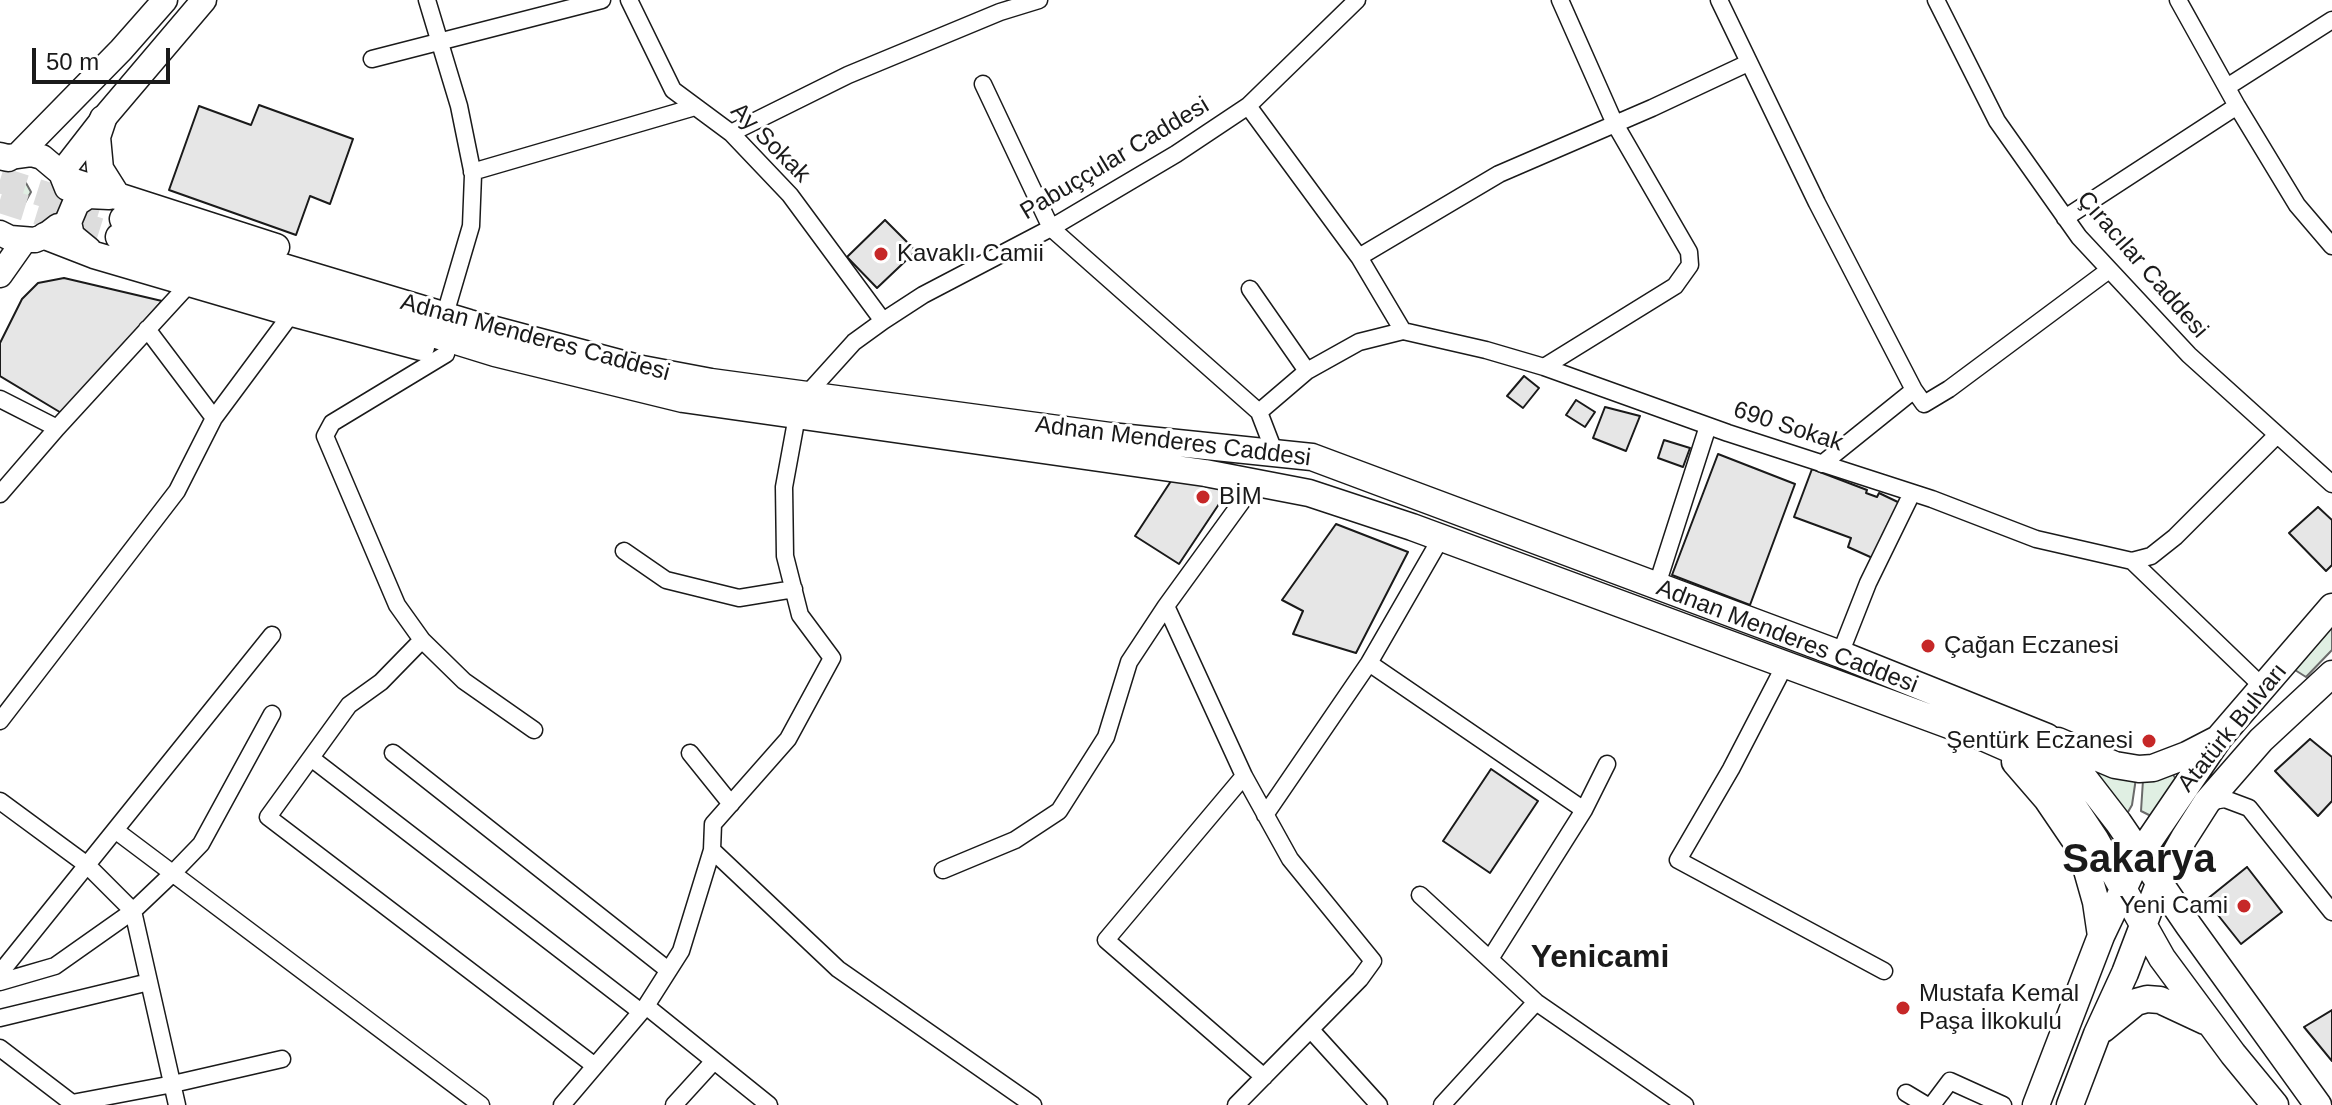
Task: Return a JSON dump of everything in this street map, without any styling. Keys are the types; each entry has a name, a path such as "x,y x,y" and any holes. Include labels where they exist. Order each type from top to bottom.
{"main road":[{"path":"6,158 121,50 165,0"},
{"path":"0,275 35,239 55,230 67,212 69,201 63,176 103,119 204,0"},
{"path":"103,119 97,137 100,169 120,217"},
{"path":"6,158 42,157 120,217"},
{"path":"94,255 71,236 68,222 76,203 88,195 120,217"},
{"name":"Adnan Menderes Caddesi","path":"120,217 642,369 711,382 905,430 1256,482 1309,493 1786,663 1987,739 2028,757 2055,779 2089,829 2162,958 2275,1105"},
{"name":"Adnan Menderes Caddesi","path":"120,217 495,353 683,399 802,405 1312,457 1656,588 1840,654 2047,737 2074,765 2160,881 2181,915 2318,1105"},
{"path":"0,233 10,238 35,239 94,255 446,354 495,353"},
{"name":"Atatürk Bulvarı","path":"2036,1105 2101,936 2140,854 2219,738 2332,607"},
{"name":"Atatürk Bulvarı","path":"2070,1105 2160,881 2207,802 2261,740 2332,674"},
{"path":"2047,737 2115,765 2139,769 2153,768 2187,755 2219,738"},
{"path":"1987,739 2019,765 2072,833 2087,867 2101,936"},
{"path":"2176,853 2173,880 2181,915"},
{"path":"2097,1034 2136,1002 2147,999 2160,1000 2209,1023"}],"street":[{"path":"427,0 459,106 472,172 471,226 458,317"},
{"path":"372,59 602,0"},
{"name":"Ay Sokak","path":"629,0 673,90 731,133 790,195 883,321"},
{"path":"731,133 996,6 1039,0"},
{"name":"Pabuççular Caddesi","path":"802,405 854,342 883,321 923,295 1051,228 1176,154 1248,106 1357,0"},
{"path":"1544,367 1675,286 1690,265 1689,252 1615,124 1560,0"},
{"path":"1719,0 1817,203 1924,404 1949,389 2109,270"},
{"name":"Çıracılar Caddesi","path":"1936,0 1997,121 2065,218 2189,355 2332,484"},
{"path":"2178,0 2297,205 2332,246"},
{"path":"2227,87 2332,20"},
{"path":"1359,257 1499,174 1748,63"},
{"path":"983,84 1051,228 1259,412 1274,451"},
{"path":"1248,106 1359,257 1403,331"},
{"path":"2065,218 2237,106"},
{"path":"472,172 695,107"},
{"path":"0,494 190,283"},
{"path":"1250,289 1307,371"},
{"path":"0,721 177,491 214,418 292,313"},
{"path":"147,329 214,418"},
{"name":"690 Sokak","path":"1259,412 1307,371 1359,342 1403,331 1544,367 1708,426 1912,493 2036,539 2132,561"},
{"path":"446,354 332,423 325,436 397,605 422,640 464,681 534,730"},
{"path":"1822,464 1914,390"},
{"path":"0,399 57,428"},
{"path":"562,1105 643,1009 681,951 712,850 713,824 788,739 832,658 800,615 785,556 784,487 802,405"},
{"path":"1656,588 1708,426"},
{"path":"2132,561 2151,556 2175,537 2277,435"},
{"path":"943,870 1015,840 1059,811 1106,737 1129,662 1256,482"},
{"path":"1840,654 1868,583 1912,493"},
{"path":"1265,815 1369,663 1441,538"},
{"path":"624,551 666,580 739,598 794,589"},
{"path":"2132,561 2264,688"},
{"path":"1166,606 1244,776 1290,859 1373,961 1360,979 1236,1105"},
{"path":"0,973 272,635"},
{"path":"422,640 381,682 349,705 268,817 595,1066"},
{"path":"1369,663 1584,810"},
{"path":"1786,663 1731,769 1678,860 1884,971"},
{"path":"0,982 55,966 133,911 173,873 201,844 272,714"},
{"path":"393,753 668,970"},
{"path":"690,753 731,804"},
{"path":"311,758 769,1105"},
{"path":"1490,959 1584,810 1607,764"},
{"path":"1244,776 1106,940 1264,1077"},
{"path":"2207,802 2225,799 2249,808 2329,903"},
{"path":"0,801 87,865 133,911 177,1105"},
{"path":"115,830 481,1105"},
{"path":"712,850 838,969 1033,1105"},
{"path":"1420,895 1536,1002 1685,1105"},
{"path":"0,1018 149,982"},
{"path":"1442,1105 1536,1002"},
{"path":"1311,1030 1379,1105"},
{"path":"3,1056 72,1104 282,1059"},
{"path":"674,1105 714,1061"},
{"path":"1906,1093 1929,1105 1950,1081 2003,1105"}],"green space":[{"path":"19,183 26,183 31,192 22,208 13,210 11,195"},
{"path":"2332,627 2332,650 2306,677 2295,670"},
{"path":"2089,765 2136,778 2128,812 2119,812"},
{"path":"2171,772 2176,779 2151,816 2141,811 2143,780"}],"building":[{"path":"259,105 353,139 330,204 310,196 296,235 169,190 199,106 251,125"},
{"name":"Kavaklı Camii","path":"885,220 916,251 877,288 847,257"},
{"path":"64,278 162,301 63,414 0,376 0,343 22,299 38,283"},
{"path":"1524,376 1539,388 1523,408 1507,396"},
{"path":"1576,400 1595,412 1585,427 1566,415"},
{"path":"1605,407 1640,416 1626,451 1593,438"},
{"path":"1664,440 1690,448 1683,467 1658,458"},
{"path":"1718,454 1795,484 1750,605 1672,575"},
{"path":"1812,469 1867,490 1866,493 1877,497 1879,493 1902,504 1877,560 1848,547 1851,538 1794,517"},
{"path":"1173,478 1223,485 1227,492 1179,564 1135,536"},
{"path":"2318,507 2332,520 2332,565 2326,571 2289,533"},
{"path":"1336,524 1408,552 1356,653 1293,634 1303,611 1282,600"},
{"path":"2310,739 2332,757 2332,801 2318,816 2275,771"},
{"path":"1491,769 1538,801 1490,873 1443,841"},
{"name":"Yeni Cami","path":"2247,867 2282,912 2241,944 2206,900"},
{"path":"2332,1010 2332,1061 2304,1027"}],"tunnel":[{"path":"0,180 123,219"},
{"path":"0,200 119,237"}],"place":[{"name":"Kavaklı Camii","path":"881,254"},
{"name":"BİM","path":"1203,497"},
{"name":"Çağan Eczanesi","path":"1928,646"},
{"name":"Şentürk Eczanesi","path":"2149,741"},
{"name":"Yeni Cami","path":"2244,906"},
{"name":"Mustafa Kemal Paşa İlkokulu","path":"1903,1008"}],"district":[{"name":"Sakarya","path":"2139,861"},
{"name":"Yenicami","path":"1600,958"}]}
